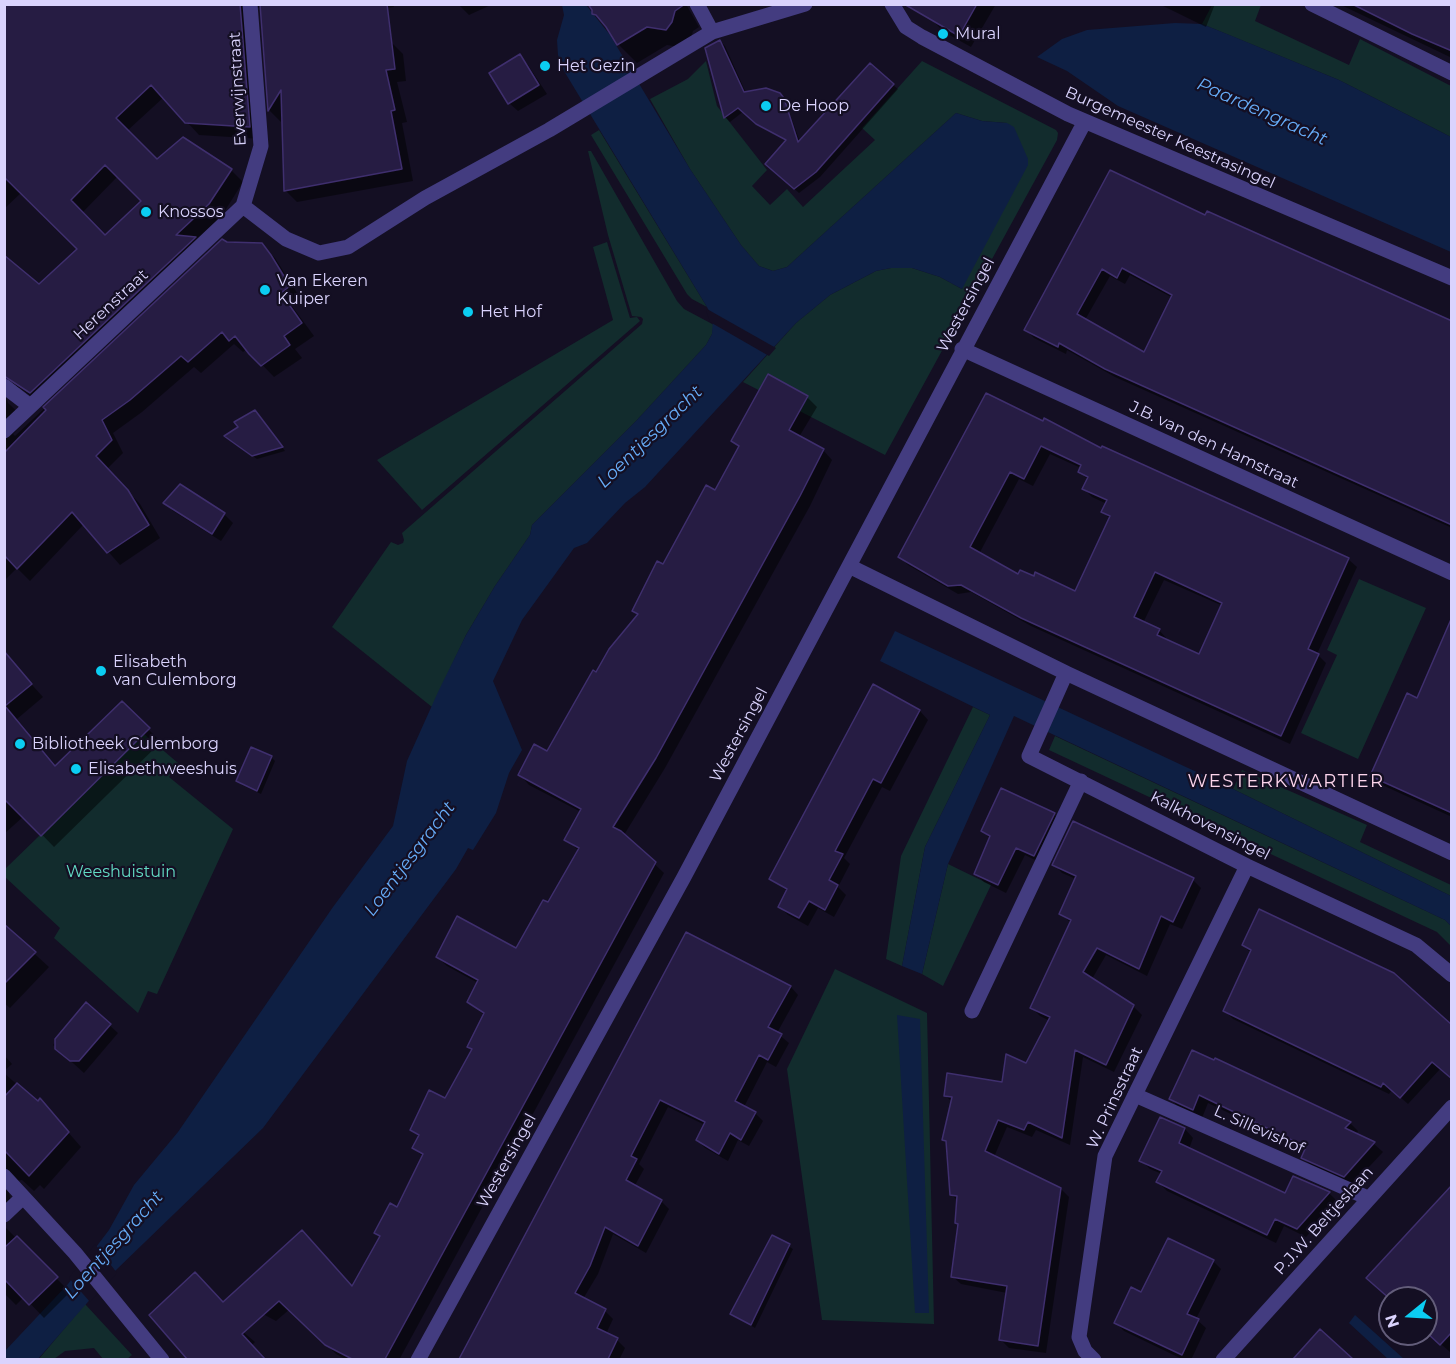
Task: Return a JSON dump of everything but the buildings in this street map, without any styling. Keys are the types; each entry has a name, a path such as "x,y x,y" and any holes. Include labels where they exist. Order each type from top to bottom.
{"street":[{"name":"Everwijnstraat","path":"243,206 261,146 250,4"},
{"path":"697,4 712,32"},
{"path":"243,206 286,239 318,253 348,247 425,198 712,32 805,4"},
{"name":"Burgemeester Keestrasingel","path":"892,4 906,27 922,37 1084,123 1452,279"},
{"path":"1312,4 1452,73"},
{"name":"Westersingel","path":"418,1359 678,887 1084,123"},
{"name":"Herenstraat","path":"4,431 243,206"},
{"name":"J.B. van den Hamstraat","path":"962,349 1452,573"},
{"path":"4,386 30,406"},
{"path":"849,566 1066,673 1452,853"},
{"name":"Kalkhovensingel","path":"1066,673 1029,756 1247,866 1416,945 1452,975"},
{"path":"972,1011 1081,782"},
{"name":"W. Prinsstraat","path":"1095,1359 1085,1351 1079,1337 1105,1156 1247,866"},
{"name":"L. Sillevishof","path":"1135,1095 1368,1198"},
{"name":"P.J.W. Beltjeslaan","path":"1223,1359 1452,1107"},
{"path":"4,1176 75,1253 162,1359"},
{"path":"4,1215 23,1197"}],"green space":[{"path":"1212,5 1261,5 1255,21 1349,65 1360,39 1451,86 1451,137 1339,80 1202,24"},
{"path":"706,61 717,106 767,170 752,186 770,205 787,189 803,207 875,140 862,128 922,61 1058,133 1057,140 885,455 743,382 796,323 830,295 876,271 912,268 940,277 962,289 1007,123 982,121 956,113 787,267 773,271 759,266 741,245 690,169 650,99 688,79"},
{"path":"599,130 707,307 687,294 591,135"},
{"path":"588,151 591,151 677,301 684,309 714,325 712,334 706,345 637,420 532,525 530,535 495,586 466,635 432,707 332,627 391,542 398,545 403,543 402,533 642,324 641,317 632,316 608,235"},
{"path":"607,242 630,318 637,317 640,321 422,510 377,460 613,320 593,247"},
{"path":"1359,579 1426,608 1358,759 1301,733 1337,655 1327,650"},
{"path":"973,707 990,715 925,847 902,966 886,959 901,856"},
{"name":"Weeshuistuin","path":"144,734 178,763 169,777 233,829 157,994 148,991 138,1013 54,938 60,928 5,877 4,870"},
{"path":"1055,736 1445,920 1451,926 1451,946 1437,932 1049,750"},
{"path":"1242,770 1367,825 1360,842 1451,885 1451,896 1233,789"},
{"path":"948,864 991,885 943,986 922,974"},
{"path":"835,969 927,1013 934,1324 822,1320 787,1069"},
{"path":"85,1304 132,1355 127,1359 103,1359 94,1348 65,1351 54,1359 38,1360"}],"water":[{"name":"Loentjesgracht","path":"562,5 586,5 610,35 690,169 741,245 759,266 773,271 787,267 956,113 982,121 1007,123 1014,127 1028,159 1028,165 962,289 940,277 912,268 891,268 876,271 830,295 796,323 645,487 625,503 587,543 574,548 522,620 493,681 522,750 509,773 496,813 473,850 468,848 456,869 263,1128 115,1271 38,1359 5,1359 4,1352 68,1284 109,1230 134,1185 178,1132 333,907 393,826 407,761 438,692 466,635 495,586 530,535 532,525 637,420 706,345 712,334 713,319 707,307 564,71 558,55 557,40 564,15"},
{"name":"Paardengracht","path":"1175,23 1202,24 1339,80 1451,137 1451,252 1118,106 1067,71 1037,57 1062,39 1087,30"},
{"path":"895,631 1233,789 1451,896 1451,926 1445,920 1014,716 948,864 922,974 902,966 925,847 990,715 880,661"},
{"path":"897,1015 920,1019 929,1313 915,1313"},
{"path":"1355,1315 1378,1336 1378,1346 1390,1346 1404,1359 1388,1359 1349,1323"}],"pier":[{"path":"707,309 776,348 769,356 710,322"},
{"path":"95,1244 117,1273 90,1302 69,1278"}],"place":[{"name":"Mural","path":"943,34"},
{"name":"Het Gezin","path":"545,66"},
{"name":"De Hoop","path":"766,106"},
{"name":"Knossos","path":"146,212"},
{"name":"Van Ekeren Kuiper","path":"265,290"},
{"name":"Het Hof","path":"468,312"},
{"name":"Elisabeth van Culemborg","path":"101,671"},
{"name":"Bibliotheek Culemborg","path":"20,744"},
{"name":"Elisabethweeshuis","path":"76,769"}],"district":[{"name":"WESTERKWARTIER","path":"1286,782"}]}
